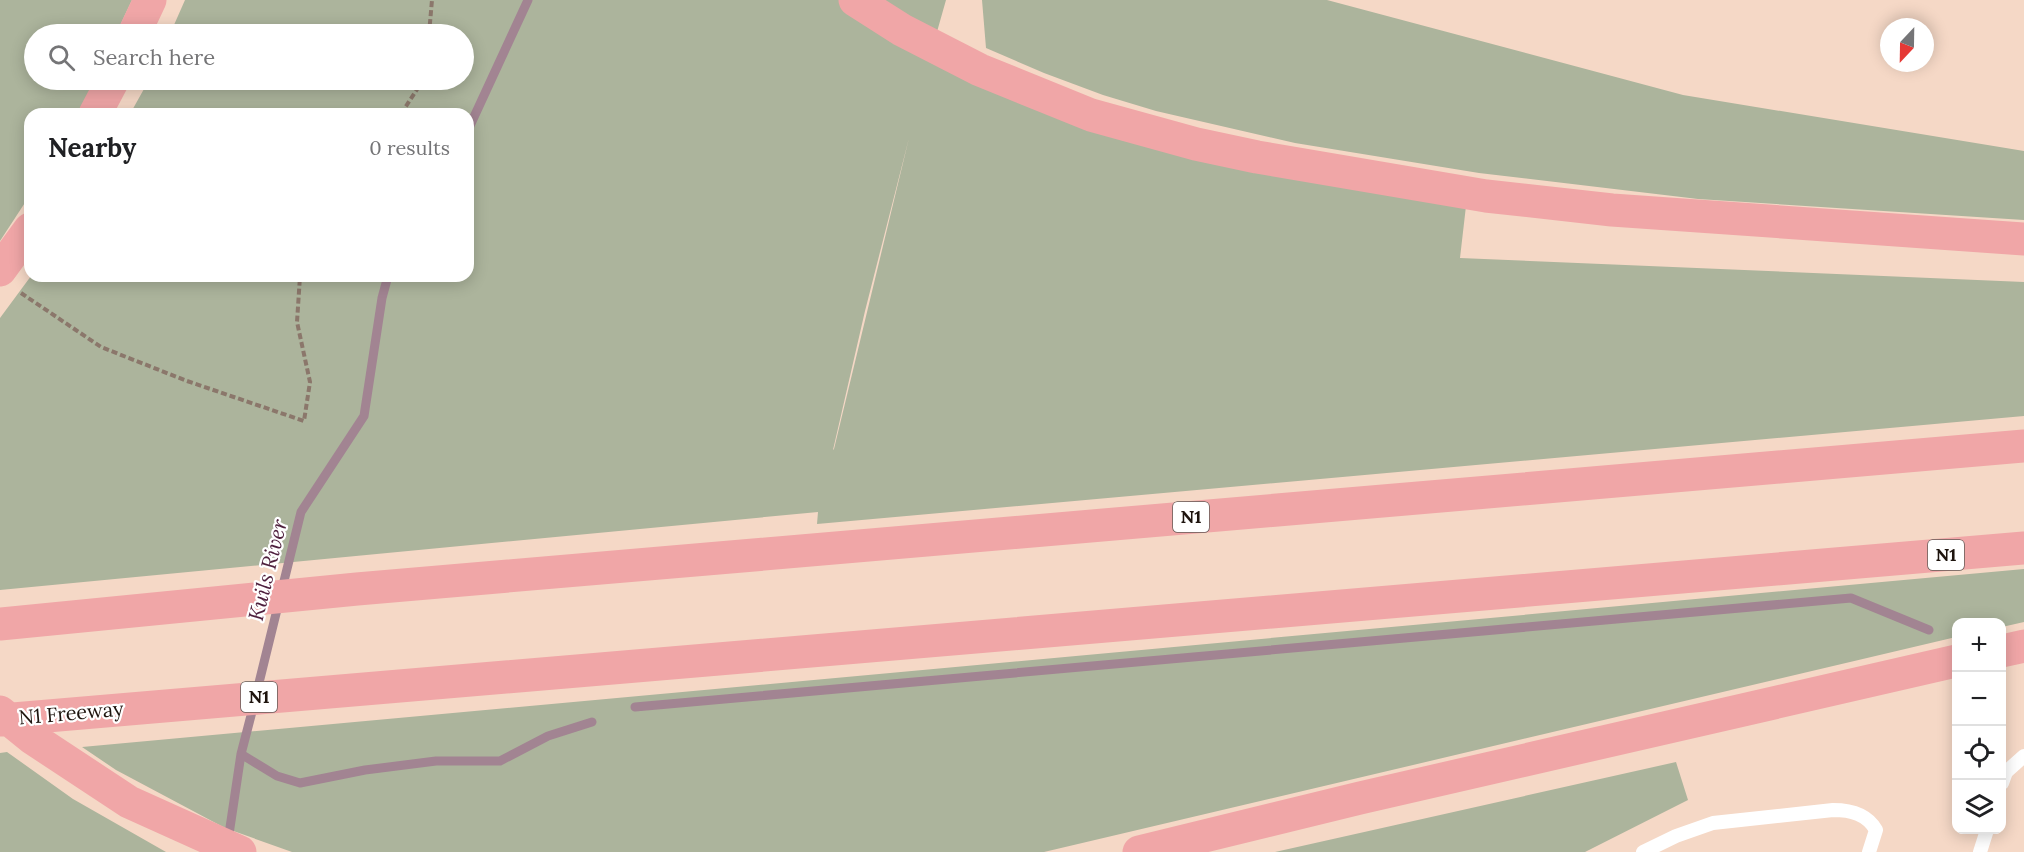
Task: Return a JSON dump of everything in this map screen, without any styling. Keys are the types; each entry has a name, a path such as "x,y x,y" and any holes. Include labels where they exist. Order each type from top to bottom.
{"highway":[{"path":"139,24 150,0"},
{"path":"866,8 980,70 1091,115 1196,144 1257,157 1486,196 1612,210 2024,239"},
{"path":"11,281 24,245"},
{"name":"N1","path":"0,624 357,589 2024,446"},
{"name":"N1 Freeway","path":"0,720 2024,548"},
{"path":"2006,650 2024,646"},
{"path":"1139,852 1360,798 1952,662"},
{"path":"0,712 32,738 129,801 240,852"}],"lane":[{"path":"2002,780 2006,772 2024,756"},
{"path":"1643,852 1676,836 1713,823 1833,810 1848,810 1872,822 1875,830 1869,852"},
{"path":"1980,852 1986,834"}],"path":[{"path":"430,24 432,0"},
{"path":"404,108 416,90"},
{"path":"11,281 101,347 187,381 304,421 310,382 297,322 300,282"}],"green space":[{"path":"0,0 132,0 121,24 24,24 24,90 91,90 81,108 24,108 24,204 0,241"},
{"path":"185,0 946,0 929,60 1466,206 1460,258 2024,282 2024,416 817,524 818,512 0,590 0,318 27,282 474,282 474,108 133,108 143,90 474,90 474,24 174,24","holes":["909,138 834,449 865,311"]},
{"path":"982,0 1327,0 1683,95 2024,151 2024,220 1698,199 1479,173 1295,143 1156,111 1103,95 986,48"},
{"path":"2024,569 2024,622 2006,626 2006,618 1952,618 1952,638 1044,852 292,852 225,828 116,770 82,747"},
{"path":"7,752 73,799 166,852 0,852 0,753"},
{"path":"1676,762 1688,800 1585,852 1275,852"}],"waterway":[{"name":"Kuils River","path":"474,117 528,0"},
{"name":"Kuils River","path":"257,691 301,512 364,416 386,282"},
{"path":"635,707 1851,598 1929,630"},
{"name":"Kuils River","path":"228,841 241,754 254,704"},
{"path":"241,754 277,776 300,783 365,770 436,761 500,761 548,736 592,722"}]}
